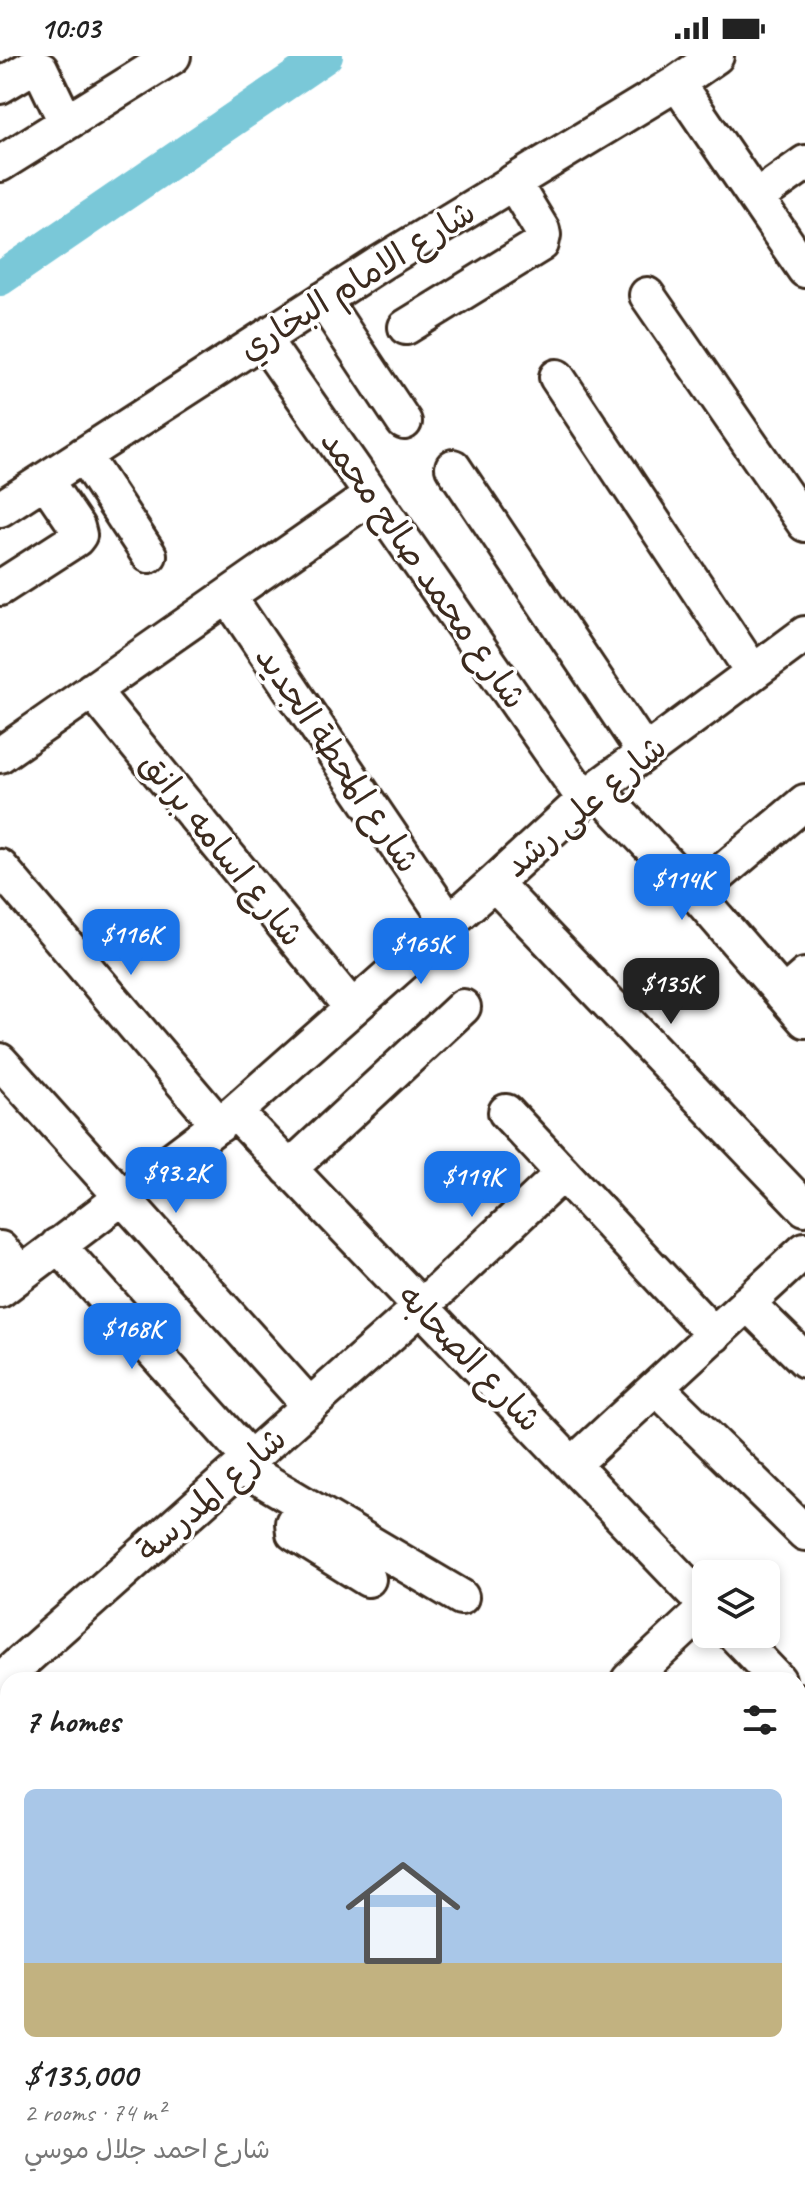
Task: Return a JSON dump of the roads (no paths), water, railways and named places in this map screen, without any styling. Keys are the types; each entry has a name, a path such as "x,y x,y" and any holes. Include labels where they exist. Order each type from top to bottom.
{"street":[{"path":"0,164 173,56"},
{"name":"شارع الامام البخاري","path":"0,509 323,300 716,56"},
{"path":"0,86 32,67 41,70 66,122"},
{"path":"677,83 805,270"},
{"path":"756,198 805,163"},
{"path":"406,327 541,244 542,230 513,182"},
{"path":"647,295 805,524"},
{"path":"323,300 404,422"},
{"name":"شارع محمد صالح محمد","path":"263,339 372,495 590,794 696,894 798,997"},
{"path":"557,377 753,672"},
{"path":"83,455 149,555"},
{"path":"453,467 645,753"},
{"path":"0,588 79,535 77,527 45,480"},
{"path":"0,755 372,495"},
{"name":"شارع المحطة الجديد","path":"228,596 449,922"},
{"name":"شارع على رشد","path":"7,1271 58,1245 227,1119 590,794 805,634"},
{"name":"شارع اسامه برانق","path":"92,690 352,1008"},
{"path":"696,894 805,802"},
{"name":"شارع الصحابه","path":"0,867 227,1119 289,1169 692,1591"},
{"path":"494,883 805,1208"},
{"path":"289,1169 463,1007"},
{"path":"0,1061 310,1406"},
{"path":"506,1112 714,1335"},
{"name":"شارع المدرسة","path":"10,1672 421,1307 563,1173"},
{"path":"58,1245 246,1463 304,1504 461,1597"},
{"path":"572,1465 805,1250"},
{"path":"747,1303 805,1360"},
{"path":"657,1388 805,1533"},
{"path":"304,1504 293,1523 294,1533 368,1579"},
{"path":"637,1672 692,1619"},
{"path":"747,1648 770,1672"}],"waterway":[{"path":"0,279 326,56"}]}
